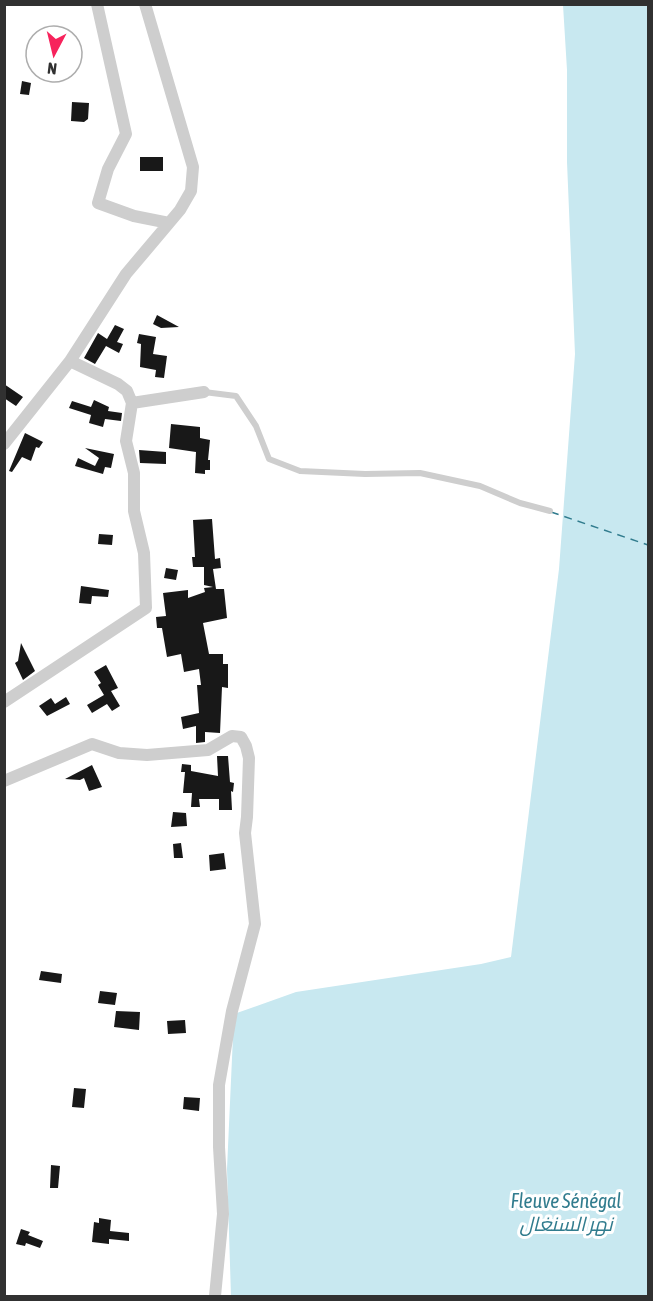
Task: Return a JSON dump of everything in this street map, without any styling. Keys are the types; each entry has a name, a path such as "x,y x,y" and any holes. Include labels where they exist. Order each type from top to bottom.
{"street":[{"path":"97,4 126,134 108,169 98,203 134,216 169,223"},
{"path":"4,444 70,361 126,274 169,223 191,192 193,167 145,4"},
{"path":"4,702 146,608 144,553 134,511 134,473 126,441 132,404 127,391 118,384 70,361"},
{"path":"132,404 204,392"},
{"path":"5,777 92,744 119,753 147,755 208,750 232,736 241,736 246,746 249,758 245,833 255,924 232,1011 219,1085 219,1148 223,1214 216,1296"}],"lane":[{"path":"204,392 236,396 256,426 269,459 300,471 420,474 480,486 520,503 550,511"}],"water":[{"name":"Fleuve Sénégal نهر السنغال","path":"563,5 648,5 648,1296 231,1296 227,1169 234,1014 296,992 481,964 511,957 559,569 575,354"}],"building":[{"path":"22,81 24,84 31,84 29,95 20,94"},
{"path":"72,102 89,103 88,119 84,122 71,121"},
{"path":"140,157 163,157 163,171 140,171"},
{"path":"157,315 179,327 161,328 153,324"},
{"path":"115,325 124,329 117,342 123,344 119,353 106,346 95,364 84,358 98,333 107,339"},
{"path":"139,334 156,337 153,354 167,356 164,378 155,377 156,370 140,367 141,344 137,343"},
{"path":"4,384 23,397 16,406 4,398"},
{"path":"94,400 109,407 108,411 122,413 121,421 105,419 103,427 89,423 91,415 69,408 72,401 91,407"},
{"path":"171,424 200,427 200,438 210,440 208,460 210,460 210,470 205,470 205,474 195,473 196,452 169,448"},
{"path":"25,433 43,442 39,448 36,447 31,461 22,457 12,472 9,471"},
{"path":"85,448 114,454 111,468 105,467 103,474 75,466 78,458 95,466 99,458"},
{"path":"139,450 166,452 166,464 140,463"},
{"path":"212,519 215,559 220,558 221,568 213,569 216,589 224,589 227,618 203,623 209,654 223,654 223,664 228,664 228,688 222,687 220,733 205,732 205,742 196,743 196,726 183,729 181,717 199,713 197,685 201,685 199,669 184,672 181,654 167,657 162,628 157,628 156,617 166,616 163,593 188,590 188,598 205,592 204,588 213,587 204,585 204,567 193,567 192,557 195,557 193,520"},
{"path":"99,534 113,535 112,545 98,544"},
{"path":"166,568 178,570 176,580 164,578"},
{"path":"81,586 109,590 108,597 92,596 91,604 79,603"},
{"path":"21,643 35,671 23,680 15,663 18,661"},
{"path":"106,665 118,688 111,691 120,706 112,711 107,704 92,713 87,705 104,695 98,685 101,683 94,672"},
{"path":"66,697 70,704 47,716 39,706 51,698 55,704"},
{"path":"217,756 228,756 230,782 234,783 233,792 231,791 232,810 219,810 219,799 199,799 200,807 191,807 192,793 183,793 185,772 181,772 182,764 191,765 191,771 218,776"},
{"path":"92,765 102,787 89,791 84,778 65,779"},
{"path":"173,812 186,813 187,826 171,827"},
{"path":"181,843 183,858 174,858 173,844"},
{"path":"224,853 226,869 210,871 209,855"},
{"path":"41,971 62,974 61,983 39,980"},
{"path":"100,991 117,993 115,1005 98,1003"},
{"path":"116,1011 140,1012 139,1030 114,1027"},
{"path":"185,1020 186,1033 168,1034 167,1021"},
{"path":"74,1088 86,1089 84,1108 72,1107"},
{"path":"184,1097 200,1098 199,1111 183,1109"},
{"path":"51,1165 60,1166 58,1188 50,1188"},
{"path":"99,1218 111,1220 110,1231 129,1233 129,1241 109,1239 109,1244 92,1242 94,1222 99,1223"},
{"path":"21,1229 30,1232 28,1235 43,1241 40,1248 26,1243 25,1246 16,1244"}],"ferry route":[{"path":"551,512 648,545"}]}
